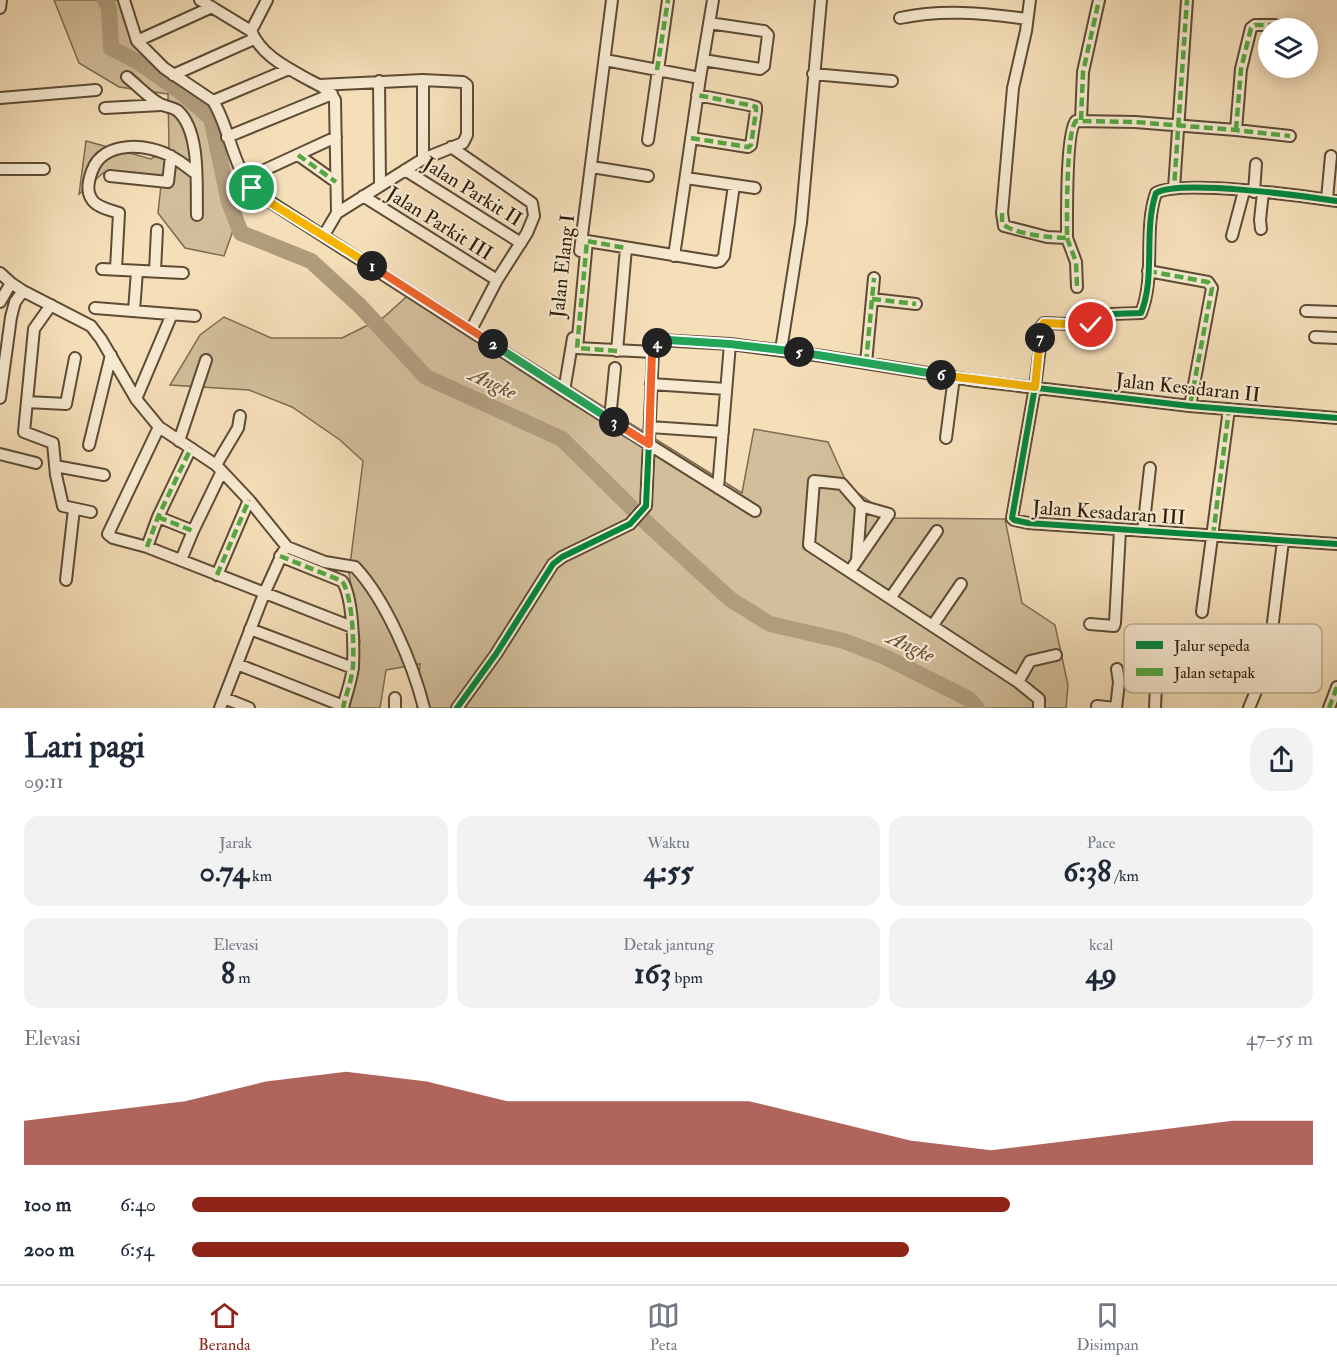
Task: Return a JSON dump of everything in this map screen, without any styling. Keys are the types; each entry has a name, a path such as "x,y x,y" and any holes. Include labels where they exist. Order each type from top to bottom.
{"street":[{"path":"0,0 0,8"},
{"path":"124,0 137,42 173,75 213,101 245,179 266,200 754,511"},
{"path":"200,0 253,35 273,59 332,94 335,100 337,213"},
{"path":"173,75 253,35 267,0"},
{"name":"Jalan Elang I","path":"564,391 572,347 581,240 612,0"},
{"path":"648,140 668,0"},
{"path":"675,256 713,0"},
{"path":"782,350 801,223 821,0"},
{"path":"1030,0 1013,88 1002,223 1008,228 1025,232 1047,237 1067,238"},
{"path":"1081,120 1083,72 1098,0"},
{"path":"1174,188 1184,1"},
{"path":"137,42 212,7"},
{"path":"900,18 924,13 966,12 1027,19"},
{"path":"703,60 760,69 764,66 768,35 766,33 709,23"},
{"path":"1236,130 1241,69 1251,28 1258,25"},
{"path":"605,60 700,78"},
{"path":"213,101 289,69"},
{"path":"813,74 892,81"},
{"path":"128,77 160,105"},
{"path":"319,85 423,80 463,82 467,85 466,139 463,143 423,159 380,183 337,213 324,235"},
{"path":"423,80 423,159"},
{"path":"379,81 380,183"},
{"path":"0,98 96,90"},
{"path":"227,137 332,94"},
{"path":"691,138 751,146 756,107 698,95"},
{"path":"105,108 160,105 175,109 183,117 190,129 194,146 197,215"},
{"path":"1077,287 1076,262 1067,238 1069,161 1073,123 1081,120 1236,130 1290,136"},
{"path":"245,179 336,137"},
{"path":"116,269 119,213 99,206 91,199 88,186 93,169 102,154 130,147 150,149 171,156 195,173"},
{"path":"451,147 532,203 534,216 471,330"},
{"path":"298,155 336,182"},
{"path":"110,176 168,182 171,156"},
{"path":"1035,387 1044,323 1091,325 1111,314 1140,314 1144,303 1148,271 1154,197 1158,192 1174,188 1254,191 1332,200 1331,156"},
{"path":"1256,164 1254,191 1261,230"},
{"path":"592,167 648,176"},
{"path":"0,169 44,169"},
{"name":"Jalan Parkit II","path":"405,170 521,243"},
{"path":"686,178 755,188"},
{"path":"457,708 496,654 553,564 562,557 630,524 642,512 648,498 652,352 577,348 587,241 716,262 723,259 734,185"},
{"path":"1232,236 1254,191"},
{"name":"Jalan Parkit III","path":"363,196 497,280"},
{"path":"155,271 157,230"},
{"path":"617,351 626,248"},
{"path":"102,269 183,273"},
{"path":"134,311 137,271"},
{"path":"1148,271 1208,282 1212,288 1190,406"},
{"path":"0,273 23,291 91,326 111,355 136,399 159,427 219,468 249,500 284,551 342,581 346,587 352,627 353,668 343,707 237,664"},
{"path":"866,363 874,278"},
{"path":"0,302 11,283"},
{"path":"0,398 6,316 23,291"},
{"path":"872,299 916,304"},
{"path":"51,305 34,329 24,432 52,442 63,506 91,512"},
{"path":"94,308 195,316"},
{"path":"1306,311 1337,312"},
{"path":"136,399 172,314"},
{"path":"1315,337 1337,338"},
{"name":"Jalan Kesadaran II","path":"652,352 659,340 730,344 954,377 1190,406 1337,418"},
{"path":"718,488 730,344"},
{"path":"89,445 111,355"},
{"path":"27,402 66,404 75,358"},
{"path":"179,441 206,360"},
{"path":"610,419 615,368"},
{"path":"946,438 954,377"},
{"path":"651,384 726,389"},
{"name":"Jalan Kesadaran III","path":"1035,387 1013,512 1014,520 1120,530 1337,544"},
{"path":"1202,612 1229,409"},
{"path":"181,560 238,428 240,416"},
{"path":"159,427 108,534 113,538 147,547 352,627"},
{"path":"650,427 723,432"},
{"path":"147,547 158,517 191,448"},
{"path":"0,454 36,463"},
{"path":"55,466 104,475"},
{"path":"1143,531 1150,468"},
{"path":"854,567 889,514 861,506 842,484 814,481 809,544 854,567 891,597 1018,682 1039,699 1039,708"},
{"path":"217,575 249,500"},
{"path":"854,567 861,506"},
{"path":"66,580 74,509"},
{"path":"158,517 193,531"},
{"path":"1090,624 1114,626 1116,623 1120,530"},
{"path":"891,597 937,531"},
{"path":"1273,622 1283,541"},
{"path":"249,708 222,703 264,594 284,551"},
{"path":"284,551 355,567 358,570 376,595 403,649 418,685 424,708"},
{"path":"933,625 961,584"},
{"path":"250,629 353,668"},
{"path":"1018,682 1030,661 1056,655"},
{"path":"1097,706 1115,708 1119,682 1117,669"},
{"path":"1329,708 1337,687"},
{"path":"1155,708 1156,693"},
{"path":"1249,708 1255,693"}],"shaded area":[{"path":"54,0 124,0 133,36 160,61 194,83 214,111 237,167 235,225 224,256 185,248 158,213 161,185 103,173 79,194 86,141 151,159 169,147 168,94 119,87 79,63"},
{"path":"415,289 742,493 754,429 828,442 848,486 893,518 1005,519 1022,603 1055,625 1068,685 1066,708 417,708 420,664 386,670 380,708 342,708 360,642 349,573 363,461 340,440 292,407 249,390 170,385 200,335 224,317 271,338 342,338 384,317"}],"waterway":[{"name":"Angke","path":"105,0 109,8 111,48 138,62 178,90 211,118 229,202 241,233 311,261 360,306 426,377 562,439 650,526 730,599 770,624 844,641 883,656 969,699 977,708"}],"marked path":[{"path":"657,70 668,0"},
{"path":"1081,120 1083,72 1099,0"},
{"path":"1168,189 1174,188 1187,0"},
{"path":"1236,130 1241,69 1251,28 1258,25"},
{"path":"691,138 748,147 751,145 756,111 756,107 749,105 697,95"},
{"path":"1002,213 1002,223 1014,230 1067,238 1070,140 1076,121 1135,122 1290,136"},
{"path":"298,155 336,182"},
{"path":"1067,238 1076,262 1077,287"},
{"path":"617,351 577,348 587,241 626,248"},
{"path":"1148,271 1208,282 1212,288 1190,406"},
{"path":"866,363 874,278"},
{"path":"872,299 916,304"},
{"path":"1213,536 1229,409"},
{"path":"147,547 158,517 191,448"},
{"path":"217,575 249,500"},
{"path":"158,517 193,531"},
{"path":"280,556 342,581 346,588 352,622 353,666 343,708"},
{"path":"1329,708 1337,687"}],"cycle path":[{"path":"1337,201 1215,188 1169,189 1156,193 1150,223 1148,284 1141,313 1111,314 1091,325 1044,323 1041,327 1035,387 1012,518 1028,523 1337,544"},
{"path":"457,708 496,654 553,564 562,557 630,524 646,506 653,352 659,340 730,344 977,381 1190,406 1337,418"}],"route":[{"path":"252,188 266,200 649,444 652,352 659,340 730,344 977,381 1035,387 1042,325 1044,323 1091,325"}]}
